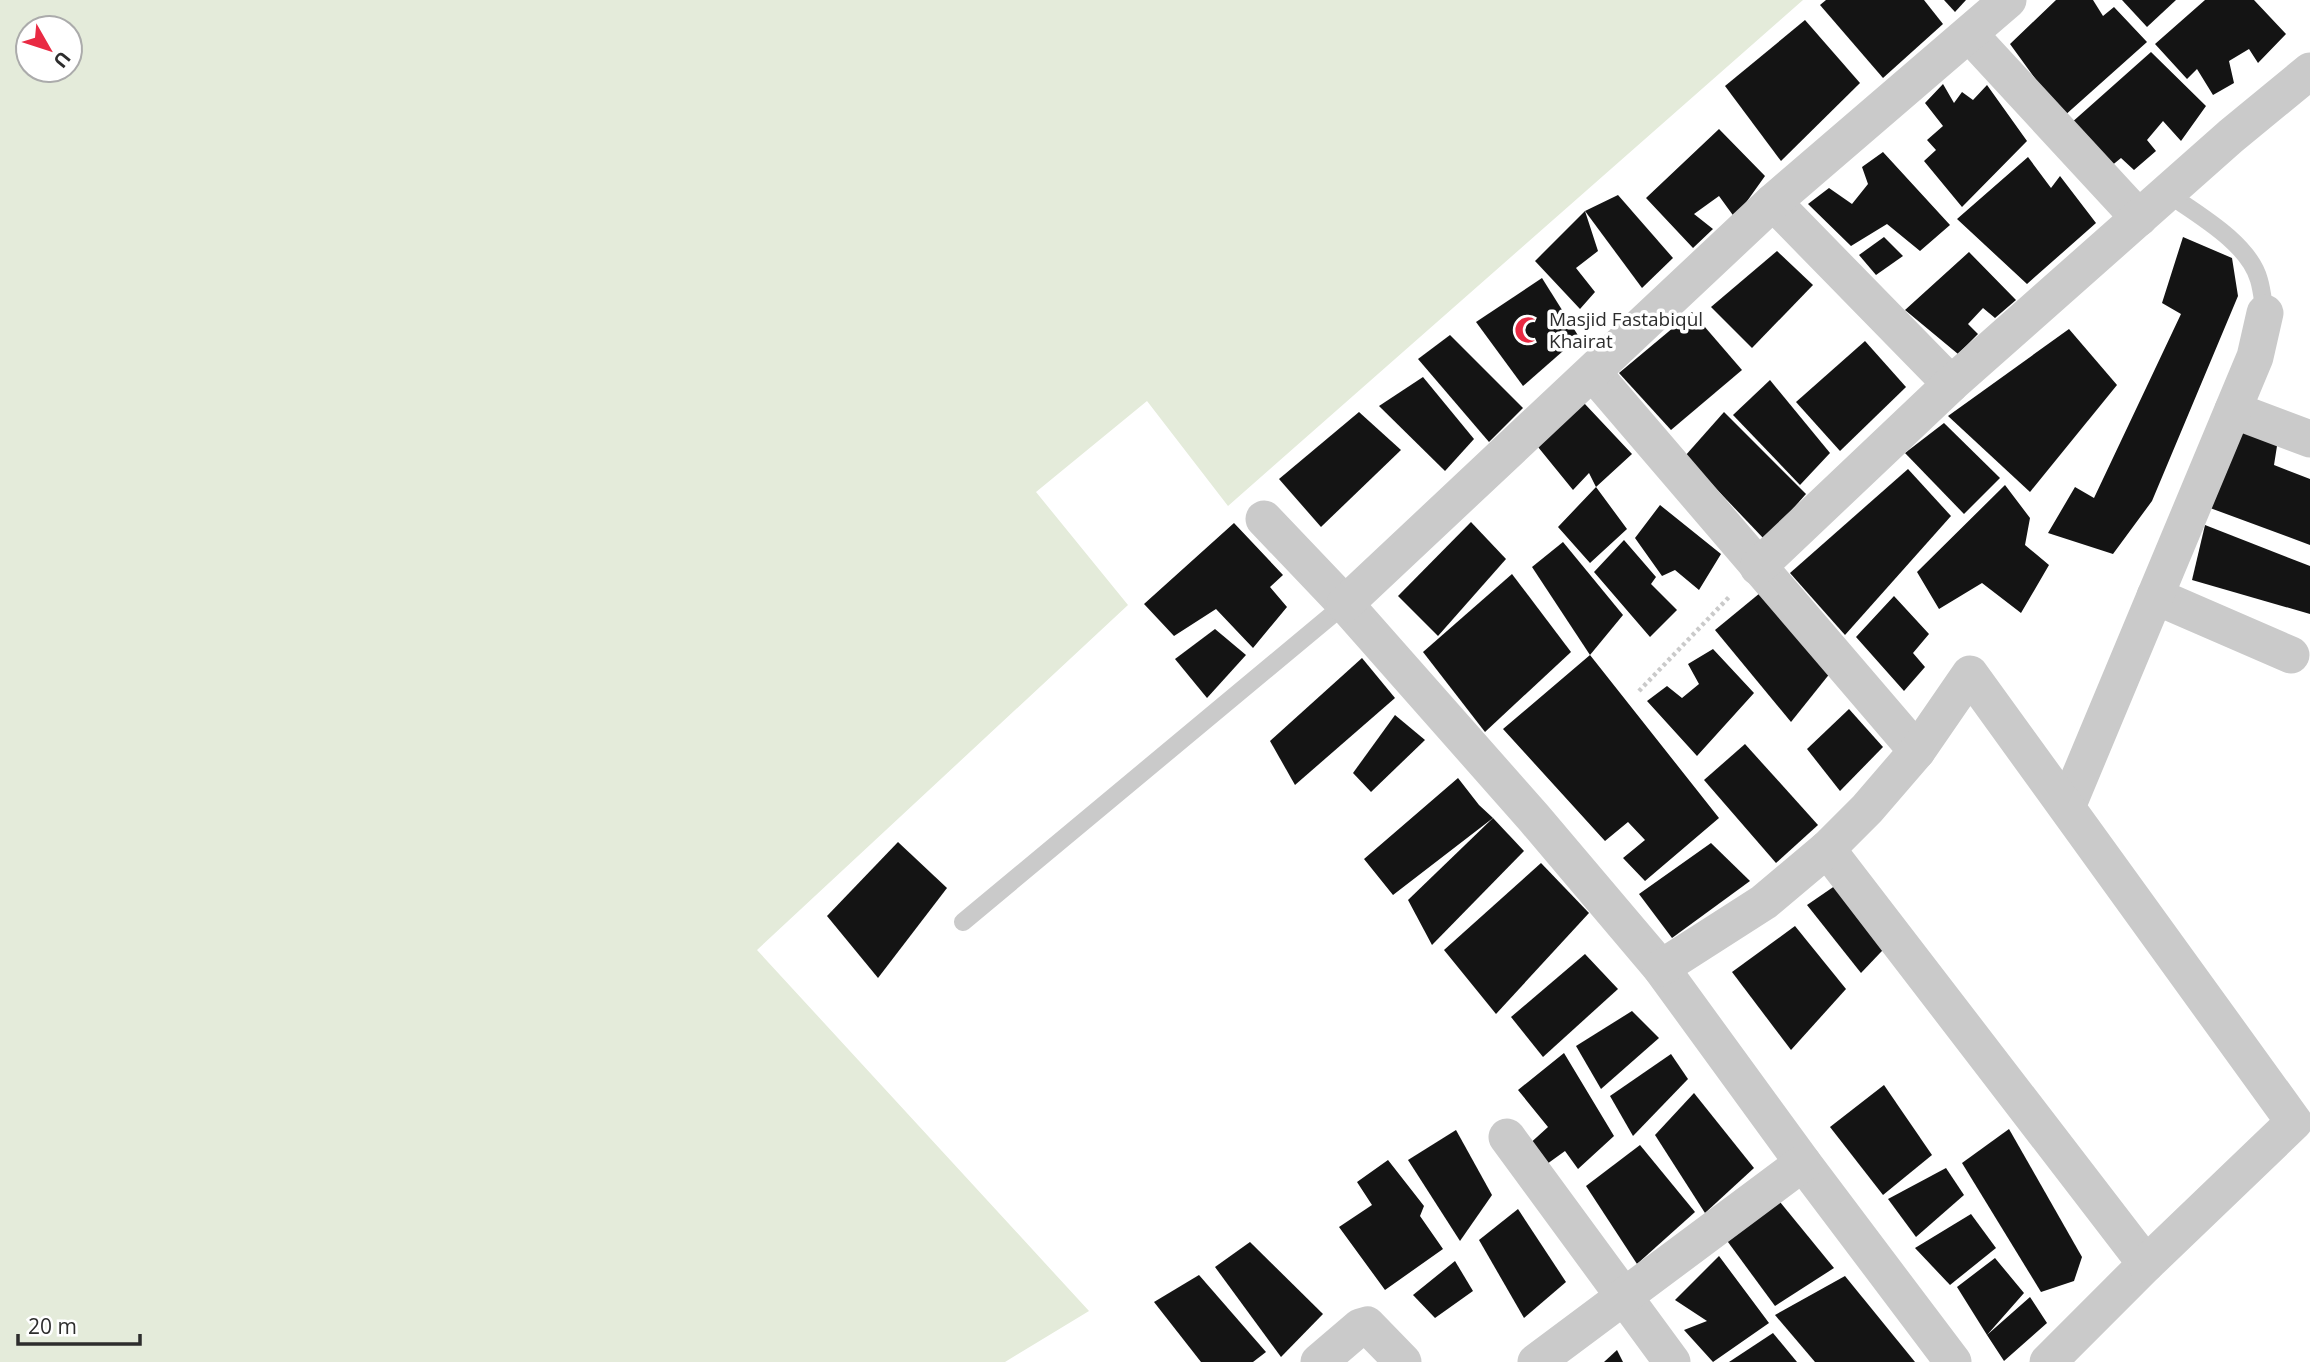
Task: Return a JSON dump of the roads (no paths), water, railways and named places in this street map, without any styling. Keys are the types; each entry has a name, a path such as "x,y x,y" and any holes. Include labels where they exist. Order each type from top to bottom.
{"street":[{"path":"1345,604 1773,202 2008,0"},
{"path":"1970,35 2139,218"},
{"path":"1758,567 1951,384 2231,136 2310,71"},
{"path":"1773,202 1951,384"},
{"path":"2067,807 2255,357 2265,313"},
{"path":"1593,373 1917,751"},
{"path":"2233,410 2310,439"},
{"path":"1264,519 1345,604 1534,818 1661,968 1953,1362"},
{"path":"2155,596 2291,656"},
{"path":"1661,968 1764,902 1827,849 1867,809 1917,751 1970,674 2294,1122 2048,1362"},
{"path":"1827,849 2146,1264"},
{"path":"1507,1137 1672,1362"},
{"path":"1536,1362 1803,1163"},
{"path":"1319,1362 1360,1327 1367,1325 1403,1362"}],"lane":[{"path":"2167,193 2219,230 2244,253 2259,278 2265,313"},
{"path":"963,922 1345,604"}],"place":[{"name":"Masjid Fastabiqul Khairat","path":"1528,330"}]}
